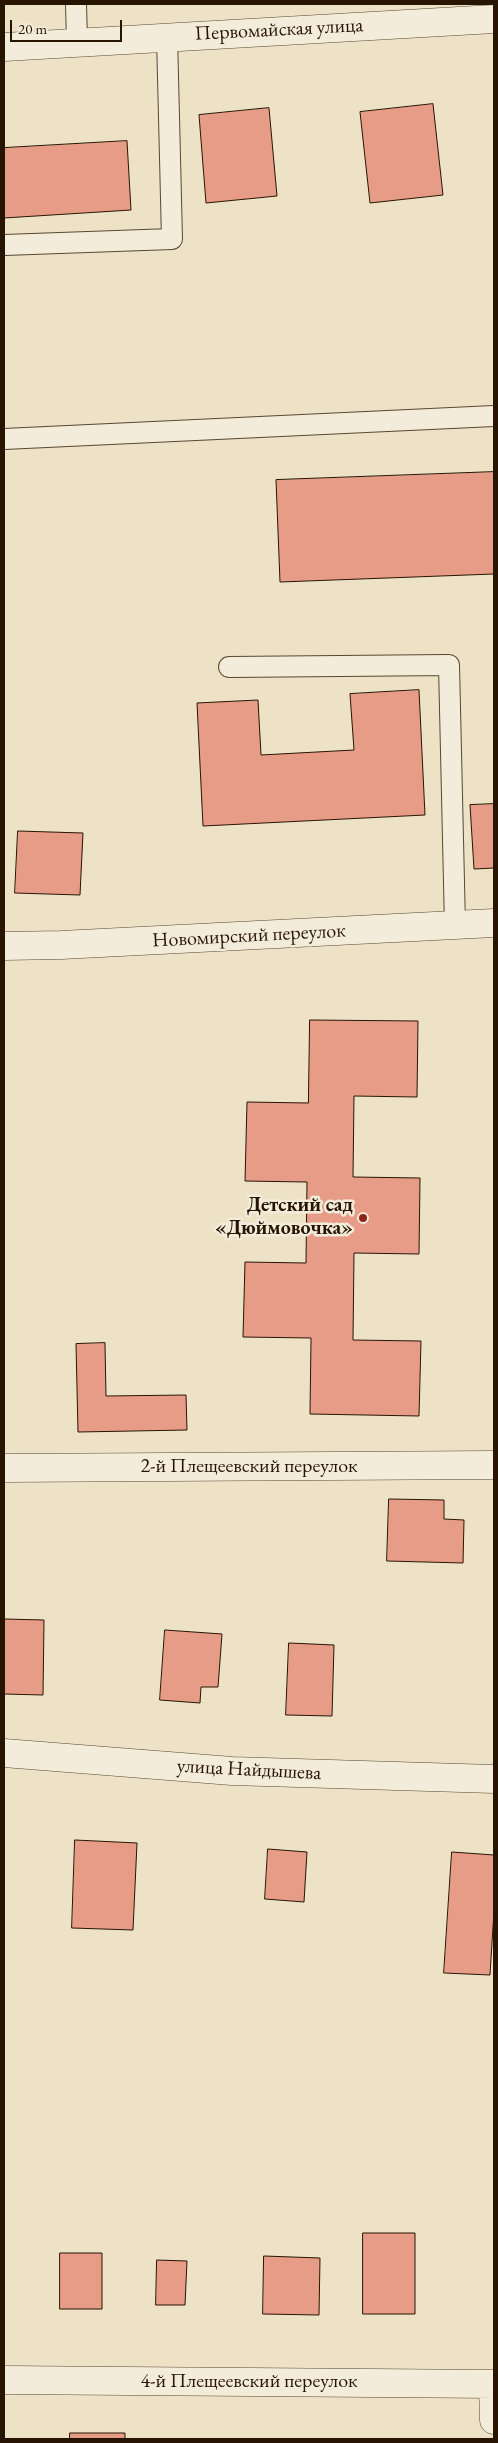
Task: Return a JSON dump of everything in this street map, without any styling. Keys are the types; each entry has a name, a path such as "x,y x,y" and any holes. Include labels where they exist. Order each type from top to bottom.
{"street":[{"name":"Первомайская улица","path":"4,47 464,12 494,19"},
{"name":"Новомирский переулок","path":"4,946 61,945 494,924"},
{"name":"2-й Плещеевский переулок","path":"4,1468 494,1465"},
{"name":"улица Найдышева","path":"4,1753 232,1771 494,1780"},
{"name":"4-й Плещеевский переулок","path":"4,2380 494,2384"},
{"path":"494,2384 494,2420"}],"lane":[{"path":"76,4 77,41"},
{"path":"4,245 172,239 167,36"},
{"path":"4,440 494,416"},
{"path":"229,667 449,665 455,926"}],"building":[{"path":"433,104 443,195 370,203 360,112"},
{"path":"269,108 277,196 206,203 199,115"},
{"path":"127,141 131,210 4,218 4,148"},
{"path":"494,472 494,574 280,582 276,480"},
{"path":"419,690 425,815 203,826 197,703 258,700 261,755 354,750 350,694"},
{"path":"494,804 494,868 474,869 470,805"},
{"path":"18,831 83,833 80,895 15,893"},
{"name":"Детский сад «Дюймовочка»","path":"310,1020 418,1021 417,1097 354,1096 353,1177 420,1178 419,1254 354,1253 353,1340 421,1341 419,1416 310,1414 311,1338 243,1337 245,1262 306,1263 307,1182 245,1181 247,1102 308,1103"},
{"path":"105,1343 106,1396 186,1395 187,1430 78,1432 76,1344"},
{"path":"389,1499 444,1500 444,1519 464,1520 463,1563 387,1561"},
{"path":"4,1619 44,1620 43,1695 4,1694"},
{"path":"165,1630 222,1634 218,1687 201,1687 200,1703 160,1700"},
{"path":"289,1643 334,1645 332,1716 286,1715"},
{"path":"75,1840 137,1843 133,1930 72,1928"},
{"path":"268,1849 307,1852 304,1902 265,1899"},
{"path":"452,1852 494,1855 494,1911 490,1975 444,1973"},
{"path":"363,2233 415,2233 415,2314 363,2314"},
{"path":"60,2253 102,2253 102,2309 60,2309"},
{"path":"264,2256 320,2258 319,2315 263,2314"},
{"path":"157,2260 187,2261 185,2305 156,2305"},
{"path":"70,2433 125,2433 125,2439 70,2439"}],"place":[{"name":"Детский сад «Дюймовочка»","path":"363,1218"}]}
